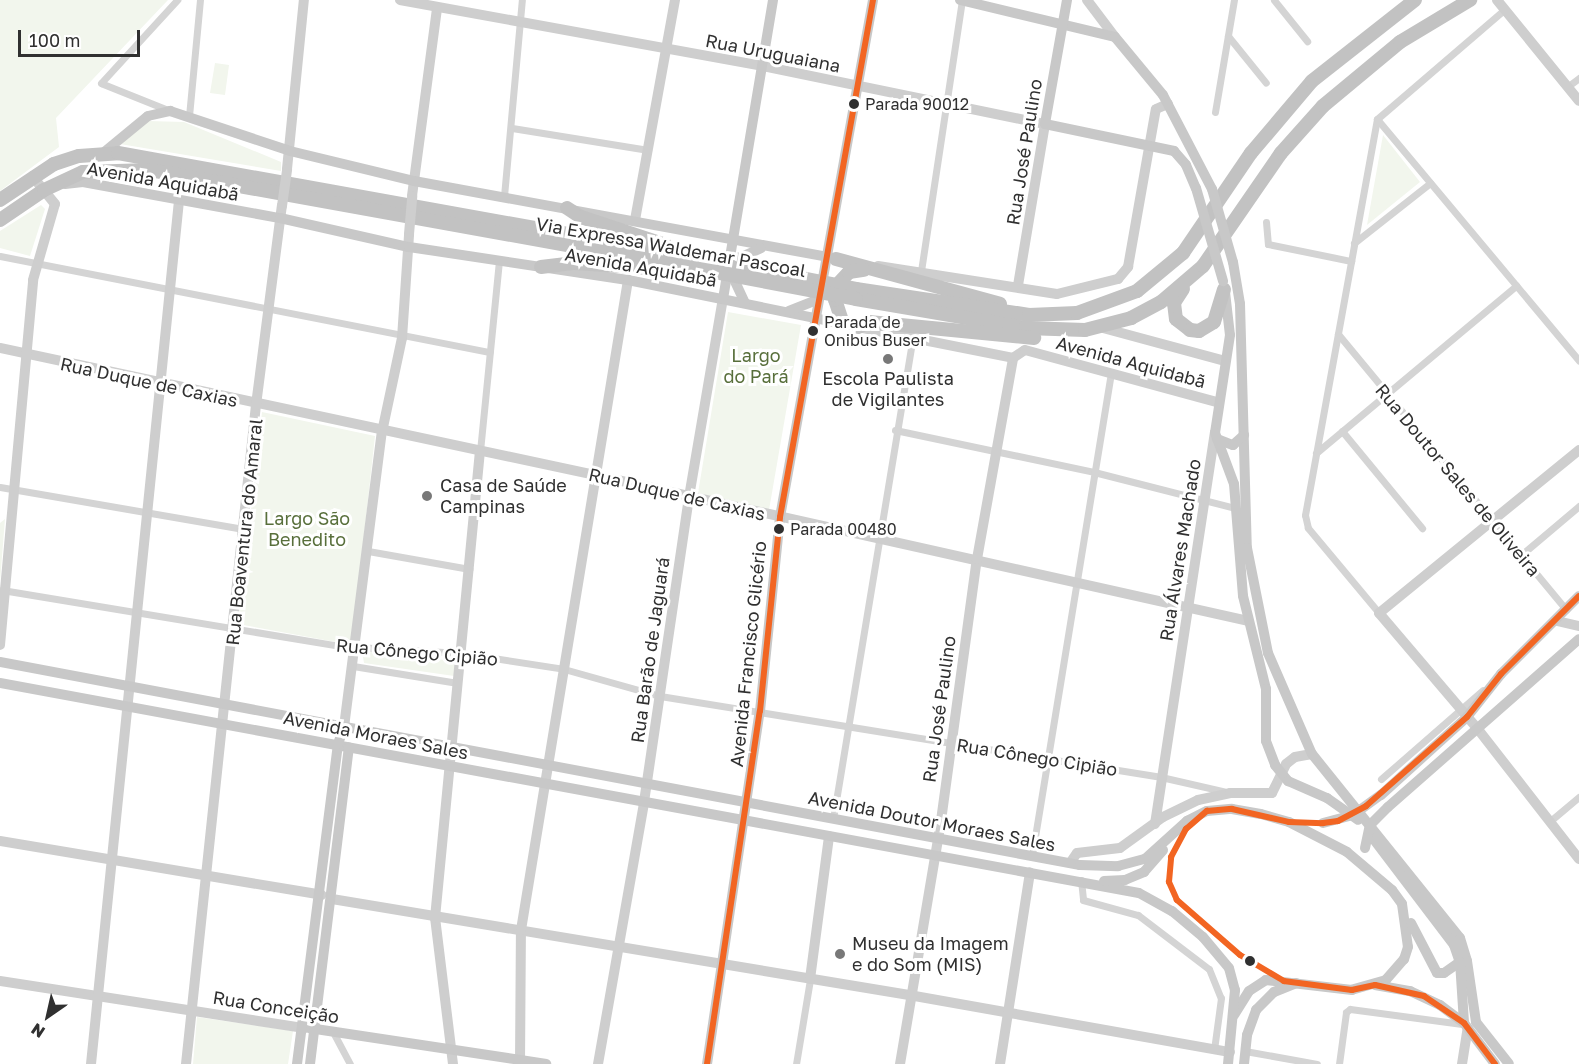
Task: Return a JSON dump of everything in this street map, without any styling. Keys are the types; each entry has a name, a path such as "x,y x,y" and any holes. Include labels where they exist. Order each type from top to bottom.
{"highway":[{"name":"Via Expressa Waldemar Pascoal","path":"856,294 996,312 1077,313 1137,291 1173,264 1200,232 1251,153 1312,81 1415,0"},
{"name":"Via Expressa Waldemar Pascoal","path":"0,200 32,176 54,164 103,153 156,159 1026,328 1085,330 1103,328 1161,302 1189,280 1222,244 1281,153 1323,106 1400,42 1470,0"},
{"name":"Via Expressa Waldemar Pascoal","path":"0,220 47,189 83,172 150,170 684,261"},
{"path":"541,267 575,263 655,268 684,261 678,249 581,217 567,208"},
{"path":"831,258 988,302 1077,313"},
{"path":"843,324 836,300 838,284 849,272 875,271"},
{"path":"1189,280 1174,303 1174,312 1182,326 1190,330 1208,328 1214,322 1223,286"},
{"path":"858,327 869,321 1044,338 1085,330"}],"main road":[{"name":"Rua Barão de Jaguará","path":"723,299 773,0"},
{"name":"Avenida Francisco Glicério","path":"707,1064 748,803 780,517 815,317 831,258 857,86 873,0"},
{"path":"962,0 1115,37 1168,104 1183,132 1212,189 1233,262 1240,304 1247,548 1257,612 1278,678 1312,754 1453,927 1467,961 1472,1013 1509,1064"},
{"name":"Rua José Paulino","path":"1045,124 1067,0"},
{"path":"170,111 290,151 414,181 831,258"},
{"name":"Avenida Aquidabã","path":"103,153 148,116 170,111"},
{"name":"Rua Uruguaiana","path":"1045,124 1174,151"},
{"path":"1174,151 1181,145 1183,132"},
{"name":"Rua Álvares Machado","path":"1174,151 1186,165 1196,188 1223,286 1230,335 1217,402 1216,436"},
{"name":"Avenida Aquidabã","path":"47,189 83,182 280,218 409,247 628,280 858,327"},
{"path":"745,303 734,279 739,258 764,247"},
{"path":"788,311 819,298"},
{"path":"1216,436 1233,445 1244,435"},
{"path":"1216,436 1234,484 1248,621 1263,671 1266,741 1282,775 1337,804 1358,820 1438,919 1460,962 1466,1025"},
{"path":"1288,822 1338,821 1382,795 1501,674 1557,621 1579,596"},
{"path":"1373,870 1365,848 1366,834 1388,807 1579,639"},
{"name":"Avenida Moraes Sales","path":"0,663 344,726 647,785"},
{"name":"Avenida Moraes Sales","path":"0,683 745,821"},
{"path":"297,1064 304,1028 338,744 344,726"},
{"path":"310,1064 349,747"},
{"name":"Avenida Doutor Moraes Sales","path":"647,785 1070,863 1127,865 1153,854 1175,832 1198,815 1232,809 1288,822"},
{"name":"Avenida Doutor Moraes Sales","path":"745,821 1081,880 1154,899 1219,951 1233,979 1234,1015"},
{"path":"1288,822 1373,870 1402,904 1426,957 1440,974 1460,962"},
{"path":"1081,880 1125,880 1144,872 1175,832"},
{"path":"1229,1058 1234,1015 1258,984 1266,980 1341,989 1375,985 1386,980 1404,959 1408,935 1402,904"},
{"path":"1244,1064 1245,1051 1256,1010 1274,992 1296,982"},
{"path":"1375,985 1424,996 1466,1025 1495,1064"},
{"name":"Rua Conceição","path":"304,1028 520,1062 546,1064"}],"street":[{"path":"170,111 100,83 177,0"},
{"path":"189,116 200,0"},
{"name":"Rua Boaventura do Amaral","path":"186,1064 224,724 256,405 290,151 304,0"},
{"name":"Rua Uruguaiana","path":"403,0 520,24 762,66 1045,124"},
{"path":"504,196 522,0"},
{"path":"635,220 675,0"},
{"path":"921,271 962,0"},
{"path":"1087,0 1115,37"},
{"path":"1215,112 1234,0"},
{"path":"1274,0 1307,41"},
{"path":"1579,101 1501,4 1377,119 1305,522 1477,728 1579,859"},
{"path":"344,726 356,648 382,432 402,338 412,195 437,8"},
{"path":"1228,36 1266,83"},
{"path":"1568,87 1579,78"},
{"path":"831,258 1057,294 1104,284 1125,273 1156,108 1168,104"},
{"path":"1377,119 1579,361"},
{"name":"Rua José Paulino","path":"1018,286 1045,124"},
{"path":"512,128 648,150"},
{"path":"0,645 2,590 15,489 35,265 55,204 47,189 32,176"},
{"path":"1354,243 1430,183"},
{"path":"91,1064 114,859 179,200"},
{"path":"1266,222 1268,244 1351,261"},
{"path":"0,256 35,265 402,338 490,352"},
{"path":"453,1064 435,918 499,262"},
{"path":"520,1062 521,930 628,280"},
{"path":"1316,453 1516,286"},
{"name":"Rua Barão de Jaguará","path":"598,1064 647,785 689,497 723,299"},
{"name":"Avenida Aquidabã","path":"858,327 912,340 1013,358 1025,350 1217,402"},
{"path":"1103,328 1225,361"},
{"name":"Rua Doutor Sales de Oliveira","path":"1338,334 1579,626"},
{"path":"833,819 877,537 912,340"},
{"name":"Rua Duque de Caxias","path":"0,348 382,432 595,475 1190,606 1248,621"},
{"name":"Rua José Paulino","path":"900,1064 909,994 938,838 977,559 1013,358"},
{"path":"1032,855 1111,373"},
{"path":"895,430 1094,472 1235,508"},
{"path":"1342,431 1422,528"},
{"name":"Rua Álvares Machado","path":"1155,824 1190,606 1203,499 1216,436"},
{"path":"1379,613 1579,450"},
{"path":"0,487 243,529"},
{"path":"1521,555 1579,506"},
{"path":"0,517 12,508"},
{"path":"368,551 469,569"},
{"name":"Rua Cônego Cipião","path":"2,590 139,610 356,648 461,652 564,669 660,696 1161,777 1230,793 1267,795 1274,791 1282,775"},
{"path":"1557,621 1579,626"},
{"name":"Rua Cônego Cipião","path":"353,666 458,683"},
{"path":"1381,778 1464,714"},
{"path":"1282,775 1291,760 1312,754"},
{"path":"1070,863 1077,853 1120,848 1155,824 1197,800 1230,793"},
{"path":"1548,822 1579,797"},
{"path":"796,1064 829,836"},
{"path":"0,841 208,874 321,895"},
{"path":"1000,1064 1030,872"},
{"path":"1081,880 1083,900 1138,915 1209,969 1221,998 1214,1050"},
{"path":"332,899 435,918 909,994 1214,1050 1229,1058"},
{"name":"Rua Conceição","path":"0,981 304,1028"},
{"path":"1340,1064 1346,1012 1350,1009 1466,1025 1462,1064"},
{"path":"333,1032 350,1064"},
{"path":"1245,1051 1317,1064"}],"green space":[{"path":"0,0 168,0 56,118 59,147 0,191"},
{"path":"215,63 229,65 225,95 210,93"},
{"path":"148,121 184,122 281,162 281,171 120,144"},
{"path":"1383,135 1420,182 1367,225"},
{"path":"41,205 45,209 30,256 0,248 0,231"},
{"name":"Largo do Pará","path":"728,312 801,325 769,510 698,493"},
{"name":"Largo São Benedito","path":"262,412 375,436 352,645 238,624"},
{"path":"5,519 0,582 0,523"},
{"path":"362,651 455,661 454,676 364,663"},
{"path":"197,1017 293,1031 288,1064 193,1064"}],"transit line":[{"path":"707,1064 760,711 780,517 873,0"},
{"path":"1495,1064 1464,1023 1424,996 1375,985 1352,990 1284,981 1240,955 1177,900 1169,882 1171,857 1186,829 1207,811 1232,809 1289,822 1323,823 1338,821 1366,806 1467,717 1501,674 1579,596"}],"place":[{"name":"Parada 90012","path":"854,104"},
{"name":"Parada de Onibus Buser","path":"813,331"},
{"name":"Escola Paulista de Vigilantes","path":"888,359"},
{"name":"Casa de Saúde Campinas","path":"427,496"},
{"name":"Parada 00480","path":"779,529"},
{"name":"Museu da Imagem e do Som (MIS)","path":"840,954"}]}
